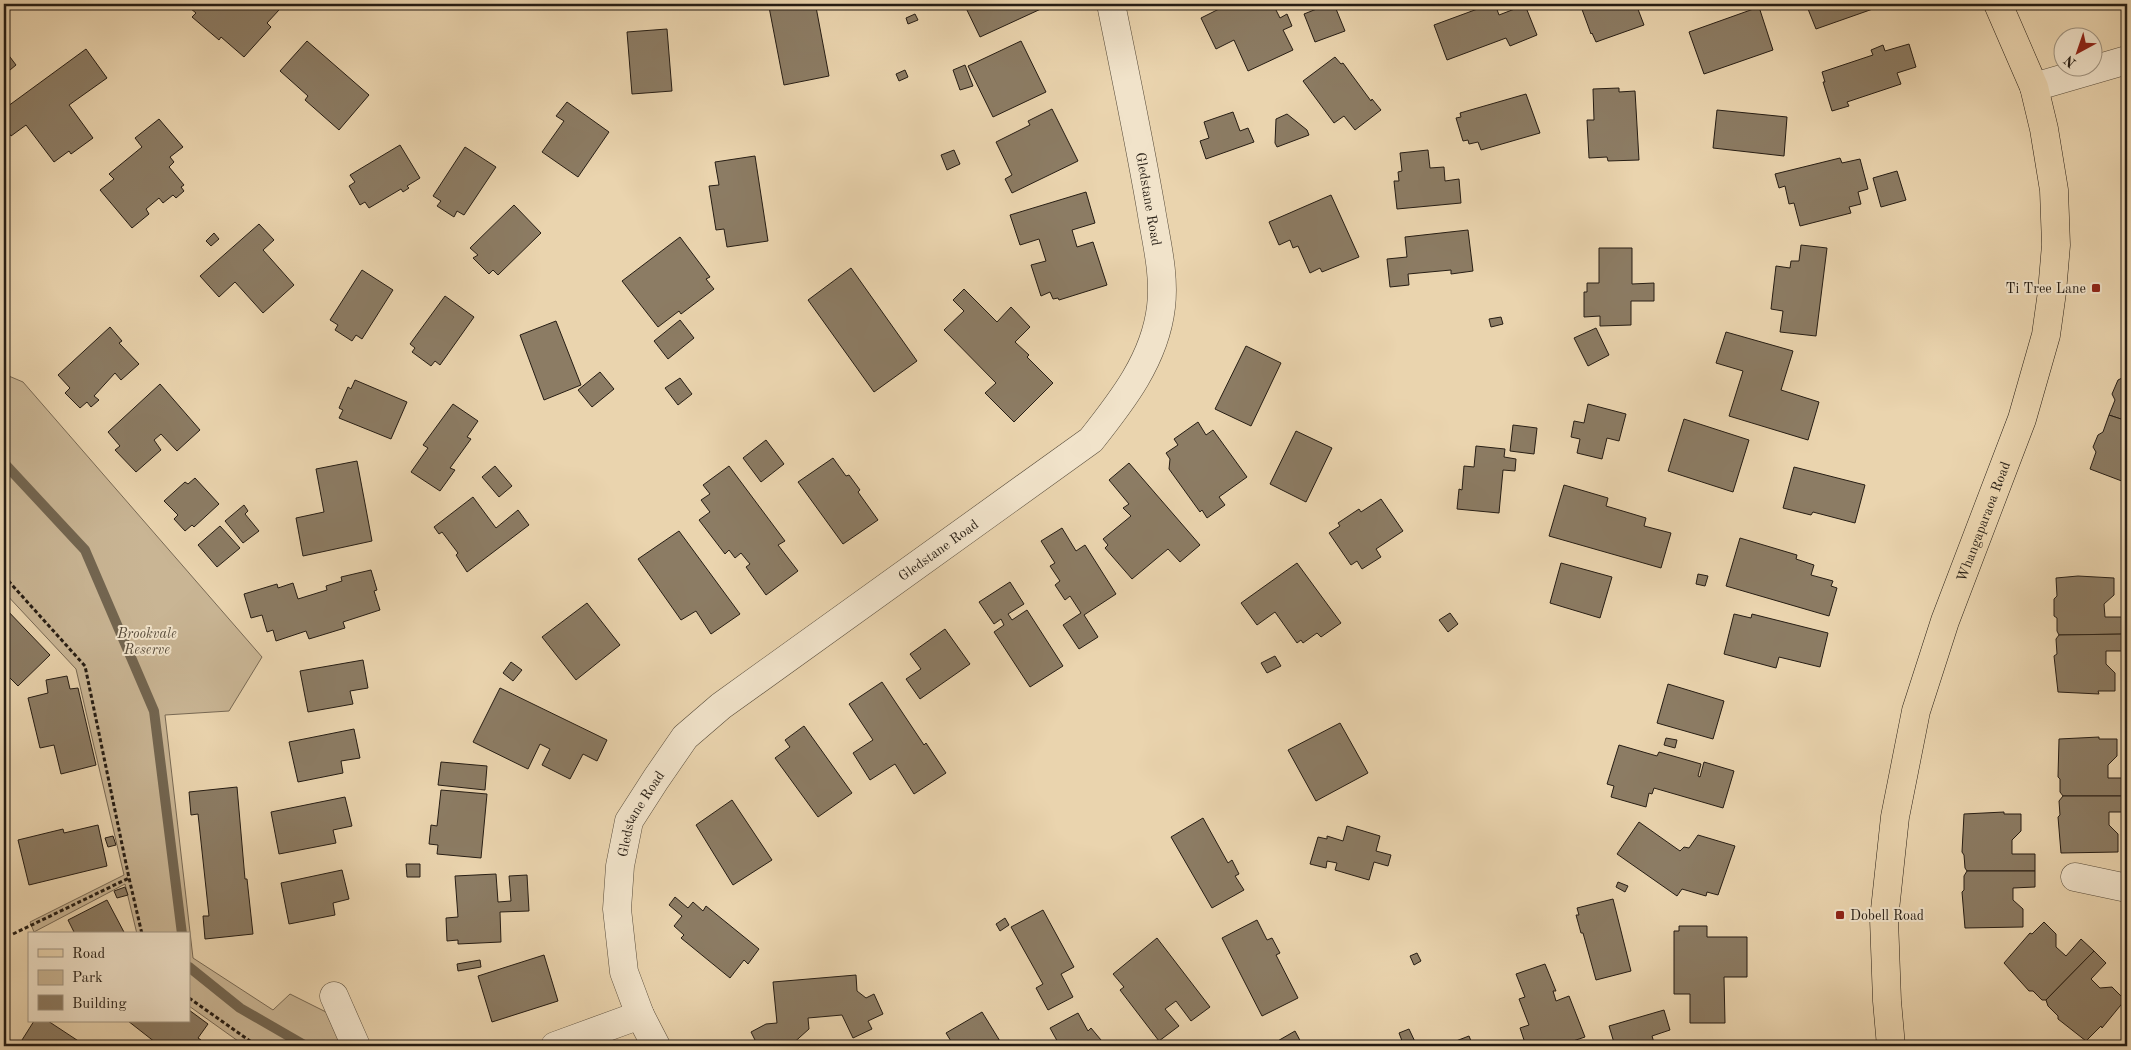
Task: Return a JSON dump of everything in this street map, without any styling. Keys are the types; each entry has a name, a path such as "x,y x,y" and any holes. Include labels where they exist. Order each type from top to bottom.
{"main road":[{"name":"Whangaparaoa Road","path":"1891,1046 1884,919 1895,817 1916,711 1945,621 2022,419 2046,335 2056,245 2054,190 2034,87 1998,4"}],"street":[{"name":"Gledstane Road","path":"656,1046 640,1015 624,972 617,909 620,866 629,821 685,737 721,706 1091,440 1120,404 1138,376 1154,334 1161,308 1163,280 1141,152 1111,4"},
{"path":"2034,87 2127,60"},
{"path":"2075,877 2127,888"},
{"path":"334,996 356,1046"},
{"path":"555,1046 640,1015"}],"path":[{"path":"4,576 85,666 142,932"},
{"path":"13,934 129,878"},
{"path":"190,999 256,1046"}],"green space":[{"name":"Brookvale Reserve","path":"4,374 23,382 262,657 229,711 165,715 193,958 273,1010 290,994 336,1017 365,1046 245,1046 190,1007 190,932 137,932 125,884 34,932 30,922 124,875 76,669 4,592"}],"building":[{"path":"185,4 272,4 279,10 267,23 271,27 244,57 221,37 219,40 192,17 196,13"},
{"path":"789,4 820,4 820,6 816,7 829,76 784,85 769,7"},
{"path":"969,4 1041,4 1043,8 980,37 965,6"},
{"path":"1229,4 1273,4 1280,18 1287,14 1292,26 1283,30 1293,50 1248,71 1234,40 1216,49 1201,18"},
{"path":"1329,4 1334,4 1345,31 1315,42 1304,14"},
{"path":"1495,4 1499,15 1525,5 1537,35 1510,46 1506,38 1447,60 1434,25"},
{"path":"1580,4 1636,4 1644,25 1596,42 1591,34"},
{"path":"1806,4 1887,4 1816,29"},
{"path":"1759,7 1773,50 1704,74 1689,32"},
{"path":"915,14 918,20 908,24 906,18"},
{"path":"667,29 672,91 632,94 627,32"},
{"path":"307,41 369,95 339,130 305,100 308,96 280,71"},
{"path":"1021,41 1046,92 993,117 968,66"},
{"path":"1909,44 1916,67 1897,73 1901,84 1847,102 1849,106 1832,111 1823,82 1825,82 1822,72 1873,55 1871,50 1883,45 1885,51"},
{"path":"4,49 16,65 4,75"},
{"path":"86,49 107,78 69,105 93,138 71,154 69,151 54,162 26,125 11,136 4,126 4,109"},
{"path":"1335,57 1341,64 1343,63 1371,101 1372,99 1381,110 1355,130 1344,116 1334,123 1303,81"},
{"path":"965,65 973,86 960,90 953,70"},
{"path":"905,70 908,77 899,81 896,74"},
{"path":"1619,88 1619,92 1635,91 1639,160 1608,161 1607,157 1589,158 1587,120 1594,120 1593,89"},
{"path":"1526,94 1540,133 1481,150 1478,142 1469,144 1468,140 1463,141 1456,118 1461,117 1460,113"},
{"path":"567,102 609,132 578,177 542,152 564,121 556,116"},
{"path":"1052,109 1078,161 1012,193 1005,179 1012,175 996,142 1030,125 1028,121"},
{"path":"1717,110 1787,117 1784,156 1713,148"},
{"path":"1233,112 1240,131 1248,128 1254,142 1206,159 1200,141 1209,138 1204,122"},
{"path":"1287,114 1307,130 1309,135 1277,147 1275,143 1276,119"},
{"path":"159,119 183,147 170,157 174,162 169,167 184,185 181,187 184,191 176,198 173,195 163,203 159,198 146,209 149,214 132,228 100,190 114,179 109,174 142,147 135,138"},
{"path":"400,145 420,178 407,186 409,188 403,192 401,189 369,208 365,202 360,205 349,186 355,182 350,175"},
{"path":"465,147 496,167 464,215 457,211 454,217 437,206 441,201 433,196"},
{"path":"954,150 960,164 947,170 941,155"},
{"path":"1428,150 1430,168 1444,167 1445,181 1459,179 1461,203 1397,209 1394,181 1399,181 1398,172 1402,171 1400,153"},
{"path":"755,156 768,241 727,247 724,229 716,230 709,186 719,185 715,162"},
{"path":"1840,158 1842,163 1860,159 1868,189 1858,192 1861,204 1849,207 1851,213 1800,226 1794,203 1789,204 1785,186 1779,188 1775,174"},
{"path":"1897,171 1906,200 1881,207 1873,178"},
{"path":"1086,192 1095,223 1072,230 1077,247 1093,242 1107,285 1059,300 1058,298 1053,299 1050,292 1041,296 1031,265 1046,261 1039,239 1020,245 1010,215"},
{"path":"1331,195 1359,257 1322,272 1320,268 1310,273 1298,246 1293,248 1290,240 1279,245 1269,222"},
{"path":"514,205 541,233 498,275 493,270 489,274 473,258 478,255 470,248"},
{"path":"259,224 274,240 263,250 294,285 263,313 235,282 219,297 200,276"},
{"path":"1468,230 1473,271 1451,274 1451,270 1408,274 1409,285 1390,287 1387,259 1407,257 1405,237"},
{"path":"214,233 219,239 211,246 206,241"},
{"path":"680,237 710,277 706,279 714,289 681,314 679,311 658,327 622,281"},
{"path":"1801,245 1827,248 1816,336 1780,332 1783,311 1771,309 1776,266 1790,268 1791,261 1799,261"},
{"path":"1599,248 1632,248 1632,284 1654,283 1654,301 1631,301 1631,325 1600,326 1600,316 1584,317 1584,292 1587,292 1587,283 1599,283"},
{"path":"851,268 917,361 874,392 808,300"},
{"path":"362,270 393,290 362,339 356,335 352,341 335,330 338,325 330,320"},
{"path":"964,289 997,322 1011,307 1030,327 1015,342 1053,383 1014,422 985,393 996,383 944,330 964,311 953,300"},
{"path":"445,296 474,317 440,365 435,361 431,366 412,352 415,348 410,344"},
{"path":"1501,317 1503,324 1491,327 1489,319"},
{"path":"680,320 694,338 668,359 654,341"},
{"path":"556,321 581,385 544,400 520,335"},
{"path":"110,327 122,341 119,343 139,364 121,380 115,373 94,396 99,400 91,407 87,402 80,408 65,393 70,388 58,375"},
{"path":"1596,328 1609,355 1588,366 1574,338"},
{"path":"1726,332 1793,351 1781,390 1819,402 1808,440 1729,416 1743,371 1716,363"},
{"path":"1246,346 1281,363 1251,426 1215,409"},
{"path":"2127,364 2127,421 2109,415 2115,400 2112,394 2118,380 2122,378"},
{"path":"600,372 614,389 592,407 578,390"},
{"path":"680,378 692,394 678,405 665,388"},
{"path":"355,380 407,402 391,439 339,418 343,410 339,408 348,387 351,389"},
{"path":"160,384 200,430 177,451 161,434 154,440 161,450 136,472 115,450 120,446 108,432"},
{"path":"453,404 478,421 467,437 471,439 450,468 455,470 440,491 411,472 428,448 423,445"},
{"path":"1588,404 1626,414 1619,441 1607,438 1602,459 1577,453 1580,439 1571,437 1574,421 1584,423"},
{"path":"2109,415 2127,421 2127,483 2090,469 2096,452 2093,447 2098,435 2103,432"},
{"path":"1684,419 1749,440 1733,492 1668,471"},
{"path":"1198,422 1206,435 1213,430 1247,477 1219,497 1225,505 1207,518 1202,510 1200,512 1169,469 1170,459 1166,453 1178,445 1174,439"},
{"path":"1513,425 1537,428 1534,454 1510,451"},
{"path":"1296,431 1332,448 1306,502 1270,484"},
{"path":"766,440 784,464 761,482 743,458"},
{"path":"1476,446 1505,449 1504,457 1516,459 1515,471 1503,470 1499,513 1457,509 1459,489 1462,490 1464,466 1474,467"},
{"path":"833,458 846,476 849,475 860,490 858,492 878,520 843,544 798,482"},
{"path":"357,461 372,541 303,556 296,518 324,512 316,469"},
{"path":"1129,463 1200,545 1180,562 1168,549 1132,579 1105,548 1108,545 1103,539 1131,516 1123,508 1129,504 1109,480"},
{"path":"495,466 512,486 499,497 482,477"},
{"path":"729,466 785,541 778,545 798,571 766,595 746,567 750,564 741,553 735,558 729,550 725,554 699,520 710,512 701,500 710,494 703,485"},
{"path":"1794,467 1865,485 1855,523 1813,512 1811,515 1783,508"},
{"path":"195,478 219,504 194,527 192,525 185,531 174,519 178,515 164,501 185,482 188,484"},
{"path":"1564,485 1608,498 1606,506 1646,518 1644,526 1671,533 1661,568 1549,536"},
{"path":"473,497 496,528 518,510 529,525 467,572 456,555 458,553 442,532 439,534 434,527"},
{"path":"1381,499 1403,531 1376,549 1381,557 1362,569 1357,561 1351,565 1329,533 1340,526 1338,523 1359,509 1361,512"},
{"path":"244,505 248,511 245,514 259,531 243,543 225,521"},
{"path":"220,526 240,548 217,567 198,545"},
{"path":"1062,528 1076,551 1085,545 1116,594 1084,615 1098,637 1079,649 1063,625 1081,613 1070,596 1065,600 1055,585 1060,581 1050,566 1055,563 1041,541"},
{"path":"679,531 740,614 711,634 696,611 681,620 638,559"},
{"path":"1740,538 1797,555 1796,559 1814,565 1811,575 1833,581 1831,586 1837,588 1829,616 1726,586"},
{"path":"1297,563 1341,623 1321,637 1317,633 1303,643 1301,640 1297,643 1275,612 1257,625 1241,603"},
{"path":"1561,563 1612,577 1600,618 1550,603"},
{"path":"371,570 377,590 374,591 380,610 343,622 345,628 309,639 306,631 276,641 273,630 267,632 262,615 251,618 244,594 277,584 278,588 293,583 298,599 327,590 326,586 342,581 341,577"},
{"path":"1698,574 1708,576 1705,586 1696,584"},
{"path":"2078,576 2114,578 2114,595 2104,604 2105,617 2127,617 2127,634 2059,635 2057,631 2057,618 2054,616 2054,599 2057,596 2056,578"},
{"path":"1010,582 1024,604 1008,614 1012,620 1027,610 1063,666 1030,687 994,632 1004,625 1001,619 994,624 979,602"},
{"path":"587,603 620,645 576,680 542,637"},
{"path":"4,607 50,655 18,686 4,672"},
{"path":"1450,613 1458,624 1448,632 1439,620"},
{"path":"1734,614 1751,618 1752,614 1828,633 1820,667 1779,657 1776,668 1724,654"},
{"path":"945,629 970,664 920,699 906,679 921,669 910,654"},
{"path":"2127,634 2127,651 2106,651 2106,664 2115,673 2115,691 2098,691 2099,694 2058,692 2054,656 2057,654 2056,639 2059,635"},
{"path":"1275,656 1281,666 1267,673 1261,663"},
{"path":"363,660 368,688 350,691 353,704 308,712 300,671"},
{"path":"511,662 522,670 513,681 503,673"},
{"path":"67,676 70,689 78,688 96,765 61,774 54,745 40,748 28,698 48,693 46,680"},
{"path":"882,682 924,745 926,743 946,773 914,794 895,764 870,780 853,753 873,740 849,704"},
{"path":"1668,684 1724,701 1713,739 1657,723"},
{"path":"500,688 607,740 597,761 583,754 570,779 542,765 550,749 540,744 528,769 473,742"},
{"path":"1340,723 1368,773 1316,801 1288,750"},
{"path":"804,726 852,793 818,817 775,758 790,747 785,740"},
{"path":"354,729 360,758 341,761 343,773 298,782 289,742"},
{"path":"2099,737 2099,739 2117,739 2117,756 2108,765 2108,778 2127,778 2127,796 2063,796 2060,792 2060,779 2058,777 2059,739"},
{"path":"1666,738 1677,740 1675,748 1664,745"},
{"path":"1619,745 1657,756 1659,752 1701,764 1698,776 1700,777 1704,762 1734,771 1723,808 1654,788 1652,794 1649,793 1646,807 1611,797 1614,786 1607,784"},
{"path":"441,762 487,766 485,790 438,785"},
{"path":"237,787 245,879 247,879 253,934 205,939 203,916 209,916 198,814 191,815 189,792"},
{"path":"441,790 487,794 481,858 437,854 438,845 429,844 431,825 437,826"},
{"path":"2063,796 2127,796 2127,812 2109,812 2109,825 2118,834 2118,852 2061,853 2058,817 2060,815 2059,801"},
{"path":"345,797 352,826 333,830 336,843 279,854 271,812"},
{"path":"732,800 772,860 733,885 696,825"},
{"path":"2004,812 2004,814 2021,814 2021,831 2012,840 2012,854 2035,854 2035,871 1967,871 1962,852 1964,814"},
{"path":"1203,818 1228,863 1232,860 1239,874 1235,876 1244,890 1212,908 1171,837"},
{"path":"1639,822 1680,851 1684,847 1689,848 1698,835 1735,846 1718,895 1707,892 1706,896 1682,889 1677,896 1617,854"},
{"path":"98,825 107,866 29,885 18,840 63,829 64,833"},
{"path":"1347,826 1380,836 1376,851 1391,855 1388,866 1374,862 1369,880 1335,870 1337,863 1327,861 1326,868 1310,864 1318,837 1327,839 1327,836 1343,841"},
{"path":"113,836 116,845 108,847 105,838"},
{"path":"406,864 420,864 420,877 407,877"},
{"path":"342,870 349,899 333,903 335,915 289,924 281,883"},
{"path":"1967,871 2035,871 2035,887 2013,888 2013,900 2023,909 2023,927 1965,928 1962,892 1964,890 1964,876"},
{"path":"496,874 498,902 511,901 509,876 527,875 529,911 500,912 501,942 458,944 458,940 447,941 446,918 458,917 455,876"},
{"path":"1618,882 1628,886 1625,892 1616,887"},
{"path":"125,887 128,895 117,898 114,891"},
{"path":"675,897 688,908 693,902 703,911 706,906 759,949 748,964 744,960 730,978 681,938 684,935 674,926 682,916 669,905"},
{"path":"1613,899 1631,971 1596,980 1576,915 1579,915 1577,908"},
{"path":"107,900 124,932 74,932 68,920"},
{"path":"1043,910 1074,967 1061,974 1073,997 1048,1010 1036,988 1043,984 1011,927"},
{"path":"1005,918 1009,925 1000,931 996,924"},
{"path":"1257,920 1267,940 1272,938 1280,953 1276,955 1298,998 1262,1016 1222,938"},
{"path":"2044,922 2056,934 2056,947 2066,956 2081,939 2094,951 2046,1000 2042,1000 2033,991 2029,991 2004,963 2030,933 2032,934"},
{"path":"1679,926 1707,926 1707,937 1747,937 1747,977 1724,977 1725,1023 1690,1023 1690,994 1674,994 1674,931 1679,931"},
{"path":"1157,938 1210,1007 1191,1021 1176,1001 1165,1009 1179,1026 1159,1041 1120,990 1124,987 1113,974"},
{"path":"2094,951 2106,963 2091,979 2100,988 2112,987 2125,1000 2102,1028 2101,1026 2086,1041 2058,1019 2058,1016 2048,1006 2046,1000"},
{"path":"1417,953 1421,961 1414,965 1410,956"},
{"path":"544,955 558,1001 492,1022 478,976"},
{"path":"480,960 481,967 458,971 457,964"},
{"path":"1545,964 1556,991 1553,991 1556,1001 1569,996 1585,1037 1573,1041 1575,1046 1526,1046 1520,1028 1529,1025 1519,999 1525,997 1516,974"},
{"path":"856,975 857,991 866,998 874,994 883,1014 868,1021 872,1029 853,1038 842,1015 808,1018 809,1029 790,1046 758,1046 751,1032 766,1024 777,1023 773,982"},
{"path":"1664,1010 1670,1030 1652,1036 1655,1046 1615,1046 1609,1026"},
{"path":"190,1011 208,1024 198,1038 201,1040 196,1046 160,1046 129,1022 190,1022"},
{"path":"982,1012 1003,1046 954,1046 946,1033"},
{"path":"1078,1013 1088,1031 1091,1028 1106,1046 1060,1046 1050,1028"},
{"path":"33,1022 50,1022 86,1046 23,1046 25,1043 22,1040"},
{"path":"1409,1029 1417,1046 1404,1046 1399,1033"},
{"path":"1295,1031 1303,1046 1269,1046"},
{"path":"1469,1036 1473,1046 1443,1046"}],"waterway":[{"path":"4,463 85,550 154,711 182,932"},
{"path":"190,968 240,1008 306,1046"}],"place":[{"name":"Ti Tree Lane","path":"2096,288"},
{"name":"Dobell Road","path":"1840,915"}]}
